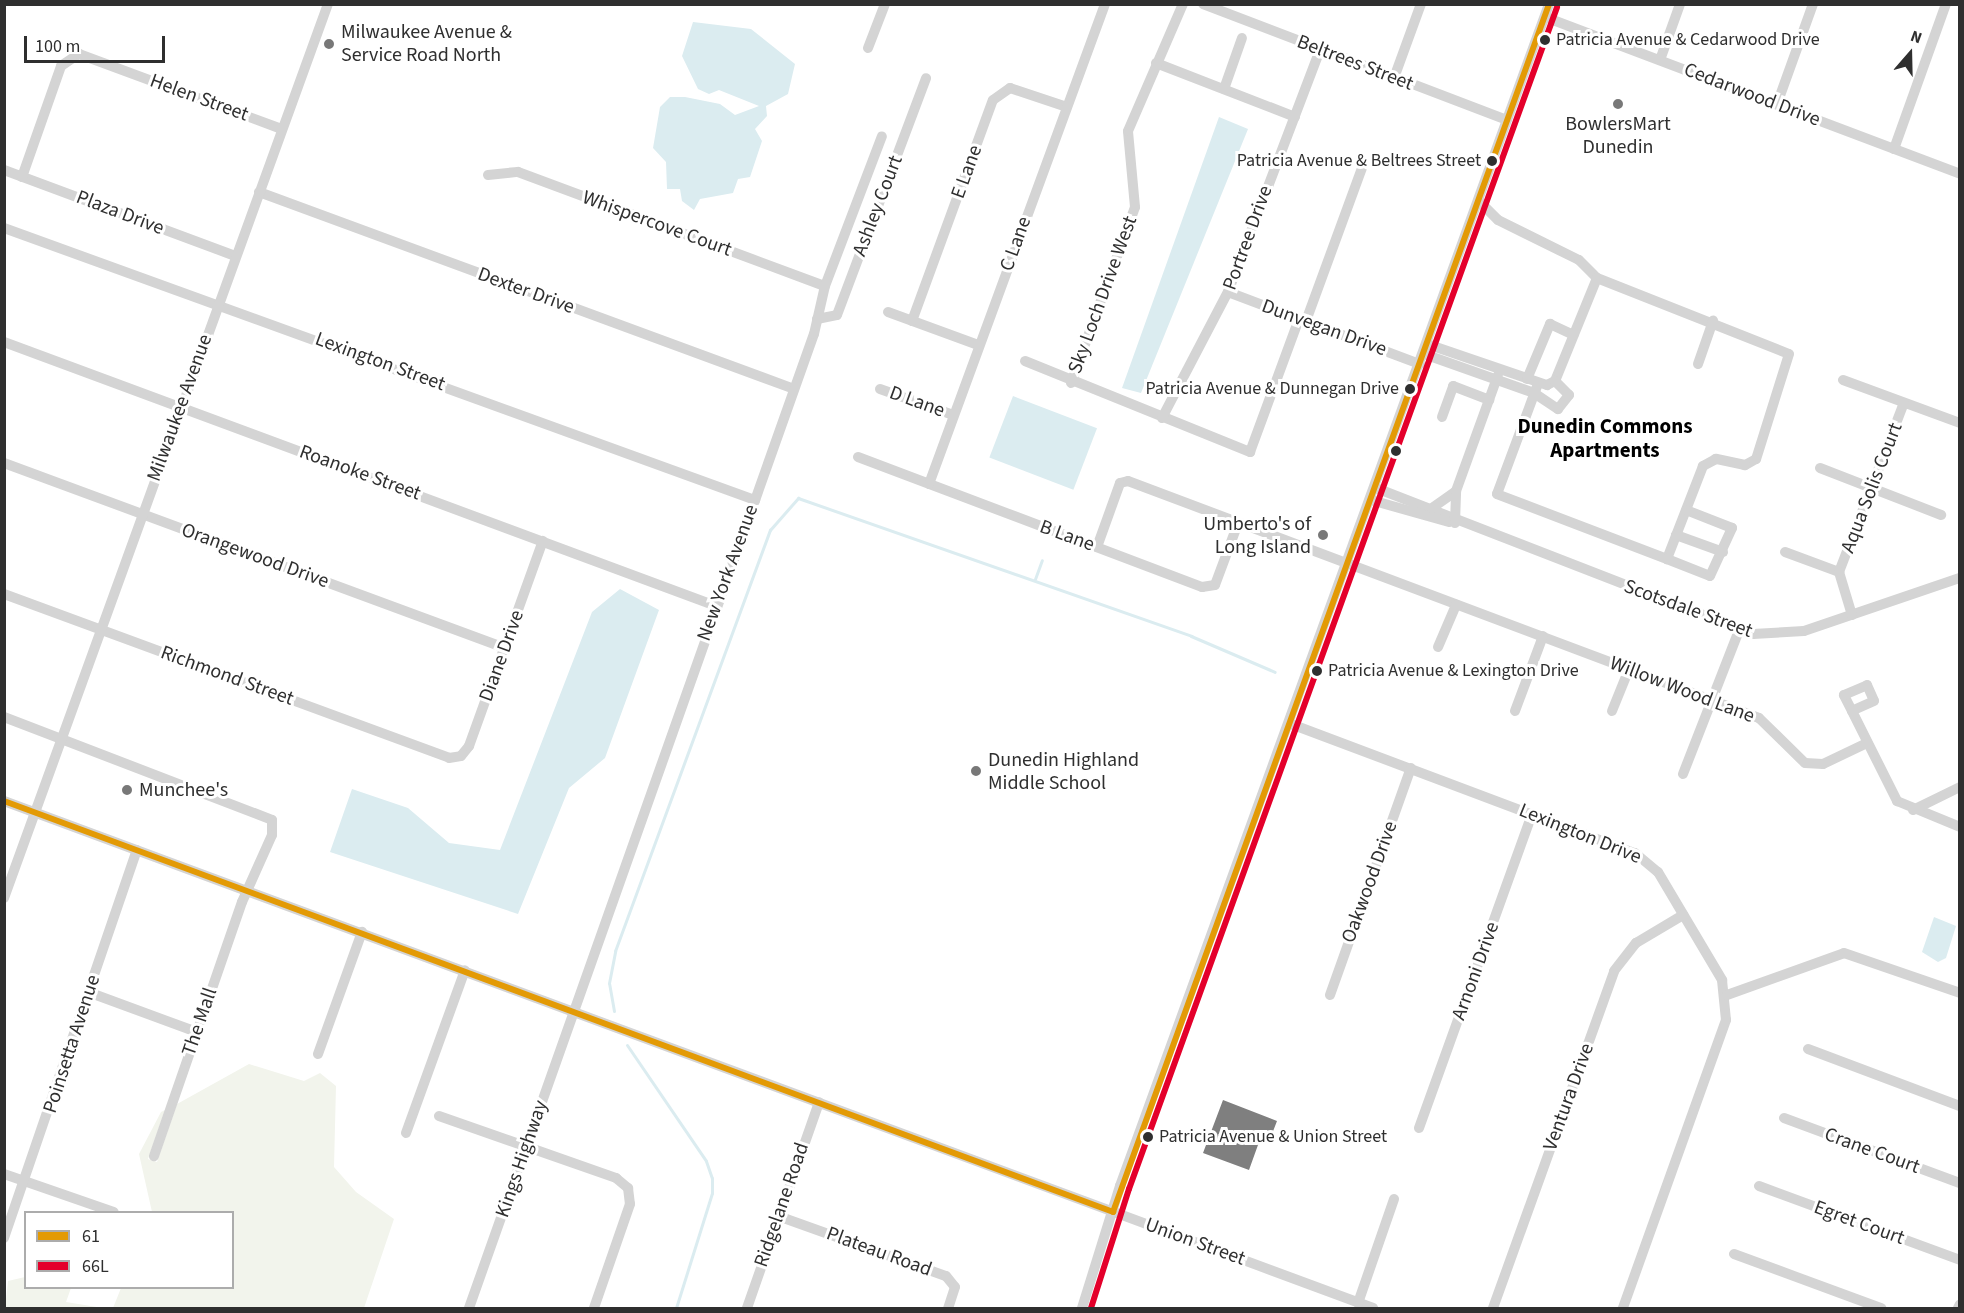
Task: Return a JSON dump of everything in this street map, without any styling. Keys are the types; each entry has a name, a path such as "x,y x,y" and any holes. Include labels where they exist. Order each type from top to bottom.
{"street":[{"name":"Milwaukee Avenue","path":"4,898 327,4"},
{"path":"868,48 885,4"},
{"name":"C Lane","path":"929,483 978,345 1106,4"},
{"name":"Sky Loch Drive West","path":"1071,383 1135,207 1126,140 1156,63 1183,4"},
{"name":"Beltrees Street","path":"1203,4 1229,9 1320,50 1507,120"},
{"path":"1394,78 1421,4"},
{"path":"1082,1308 1113,1212 1550,4"},
{"path":"1660,60 1680,4"},
{"path":"1777,104 1813,4"},
{"path":"1894,149 1946,4"},
{"name":"Cedarwood Drive","path":"1545,17 1959,174"},
{"path":"1224,89 1242,38"},
{"name":"Portree Drive","path":"1162,418 1228,292 1320,50"},
{"name":"Helen Street","path":"22,177 61,66 79,54 282,129"},
{"path":"1156,63 1294,117"},
{"name":"Ashley Court","path":"817,319 837,315 926,78"},
{"name":"E Lane","path":"912,321 997,95 1019,89 1066,107"},
{"name":"New York Avenue","path":"573,1010 794,389 817,319 825,286 882,136"},
{"path":"1025,361 1071,383 1250,452 1363,165"},
{"name":"Plaza Drive","path":"4,170 235,256"},
{"name":"Whispercove Court","path":"488,175 518,172 825,286"},
{"name":"Dexter Drive","path":"259,192 794,389"},
{"path":"1479,201 1498,220 1579,260 1597,278 1783,348 1789,362 1756,459 1745,465 1709,462 1686,510 1667,560"},
{"name":"Lexington Street","path":"4,228 754,500"},
{"path":"1555,381 1597,278"},
{"name":"Dunvegan Drive","path":"1228,292 1303,320 1533,386"},
{"path":"888,312 978,345"},
{"path":"1698,364 1713,321"},
{"path":"1574,334 1550,324 1533,386 1497,494 1710,576 1723,552 1732,528 1686,510"},
{"name":"Roanoke Street","path":"4,342 716,606"},
{"path":"1455,523 1456,491 1498,375"},
{"path":"1843,380 1959,423"},
{"path":"1533,386 1555,381"},
{"path":"1533,386 1552,409 1562,408 1569,395 1555,381"},
{"path":"1442,417 1453,386 1489,400"},
{"name":"D Lane","path":"880,389 953,415"},
{"name":"Aqua Solis Court","path":"1839,572 1904,403"},
{"name":"B Lane","path":"858,457 1209,587 1220,574 1238,523"},
{"name":"Orangewood Drive","path":"4,463 505,648"},
{"path":"1820,468 1941,515"},
{"name":"Willow Wood Lane","path":"1097,547 1120,483 1128,481 1759,718 1804,764 1823,764 1865,744"},
{"name":"Scotsdale Street","path":"1376,488 1432,508 1455,523"},
{"path":"1432,508 1456,491"},
{"name":"Scotsdale Street","path":"1371,500 1455,523 1740,630 1786,635 1959,578"},
{"path":"1676,535 1723,552"},
{"name":"Diane Drive","path":"449,758 461,756 469,746 543,542"},
{"path":"1785,552 1839,572 1852,615"},
{"name":"Richmond Street","path":"4,594 449,758"},
{"path":"1438,647 1456,605"},
{"path":"1683,774 1740,630"},
{"path":"1515,711 1543,636"},
{"path":"1612,711 1629,669"},
{"path":"1852,711 1865,744 1897,801 1913,810 1959,827"},
{"path":"4,717 63,739"},
{"name":"Lexington Drive","path":"1291,724 1532,814 1648,861 1683,915 1727,995"},
{"name":"The Mall","path":"63,739 272,820 272,835 249,890 154,1156"},
{"name":"Oakwood Drive","path":"1330,995 1411,768"},
{"path":"1913,810 1959,788"},
{"name":"Union Street","path":"4,801 1373,1308"},
{"name":"Arnoni Drive","path":"1419,1128 1532,814"},
{"name":"Poinsetta Avenue","path":"4,1238 26,1181 137,850"},
{"name":"Ventura Drive","path":"1493,1308 1614,971 1636,943 1683,915"},
{"path":"318,1054 362,932"},
{"path":"1623,1308 1726,1020 1727,995 1844,953 1959,993"},
{"path":"406,1133 465,970"},
{"path":"88,992 197,1032"},
{"name":"Kings Highway","path":"469,1308 573,1010"},
{"path":"1808,1050 1959,1106"},
{"name":"Ridgelane Road","path":"747,1308 819,1102"},
{"path":"439,1116 616,1178 628,1188 630,1204 594,1308"},
{"name":"Crane Court","path":"1784,1118 1959,1183"},
{"path":"4,1174 111,1211"},
{"name":"Egret Court","path":"1759,1186 1959,1260"},
{"path":"1358,1303 1394,1199"},
{"name":"Plateau Road","path":"778,1216 946,1276 955,1287 948,1308"},
{"path":"1734,1254 1881,1308"}],"shaded area":[{"path":"693,22 751,29 795,64 788,94 766,106 767,116 755,129 762,141 750,177 738,179 733,193 700,199 694,210 682,201 680,189 667,189 666,162 653,148 660,107 670,97 685,97 720,104 735,115 759,106 719,90 709,94 698,89 682,56"},
{"path":"1219,117 1248,129 1141,393 1122,388"},
{"path":"1013,396 1097,428 1073,490 989,458"},
{"path":"620,589 659,610 605,758 569,788 518,914 330,852 352,789 408,808 449,843 500,850 592,612"},
{"path":"1934,917 1956,926 1946,958 1938,962 1922,952"},
{"path":"249,1064 304,1081 320,1073 336,1086 334,1167 356,1192 394,1219 364,1308 113,1308 121,1289 234,1289 234,1211 152,1211 139,1154 161,1112 165,1110 148,1159 157,1162 177,1104"},
{"path":"24,1277 24,1289 71,1289 66,1302 103,1308 5,1308 8,1281"}],"building":[{"path":"1223,1100 1277,1121 1272,1134 1263,1131 1249,1170 1203,1153"}],"waterway":[{"path":"614,1011 609,983 615,951 770,530 798,498 1191,636 1275,672"},
{"path":"1035,579 1042,560"},
{"path":"627,1045 706,1161 712,1178 712,1193 676,1308"}],"transit line":[{"name":"61","path":"4,801 1113,1212 1549,4"},
{"name":"66L","path":"1091,1308 1129,1189 1557,7"}],"place":[{"name":"Patricia Avenue & Cedarwood Drive","path":"1545,40"},
{"name":"Milwaukee Avenue & Service Road North","path":"329,44"},
{"name":"BowlersMart Dunedin","path":"1618,104"},
{"name":"Patricia Avenue & Beltrees Street","path":"1492,161"},
{"name":"Patricia Avenue & Dunnegan Drive","path":"1410,389"},
{"name":"Umberto's of Long Island","path":"1323,535"},
{"name":"Patricia Avenue & Lexington Drive","path":"1317,671"},
{"name":"Dunedin Highland Middle School","path":"976,771"},
{"name":"Munchee's","path":"127,790"},
{"name":"Patricia Avenue & Union Street","path":"1148,1137"}],"district":[{"name":"Dunedin Commons Apartments","path":"1605,438"}]}
